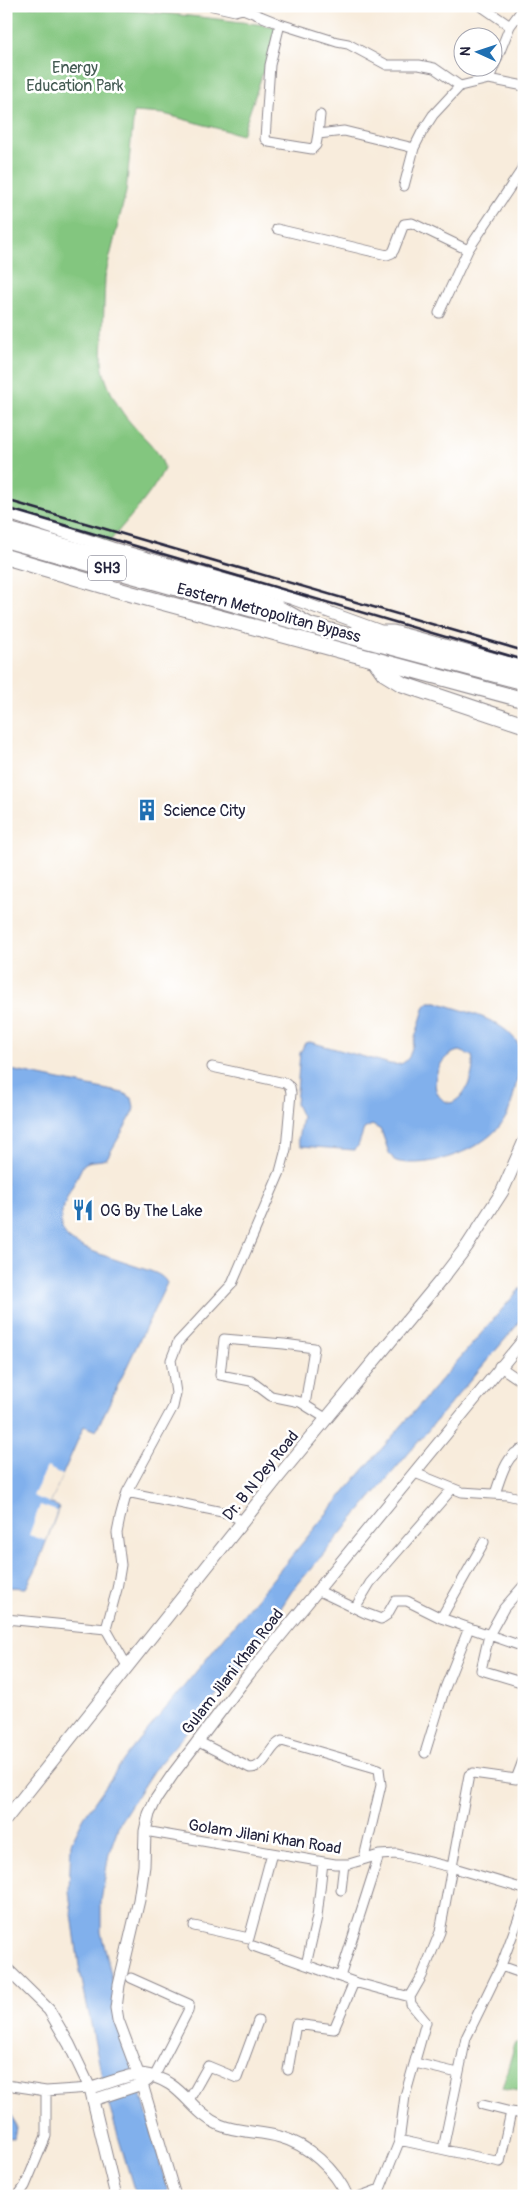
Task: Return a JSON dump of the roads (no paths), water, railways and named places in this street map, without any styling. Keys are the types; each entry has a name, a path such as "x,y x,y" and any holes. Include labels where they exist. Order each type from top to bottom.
{"highway":[{"path":"6,530 277,608 308,625"}],"main road":[{"name":"SH3","path":"6,540 342,634 382,632 524,669"},
{"name":"Eastern Metropolitan Bypass","path":"6,557 132,594 524,700"},
{"path":"342,634 524,682"},
{"path":"374,659 384,673 402,684 524,725"},
{"name":"Dr. B N Dey Road","path":"6,1820 243,1521 389,1345 467,1246 502,1192 524,1142"}],"street":[{"path":"213,6 235,11 243,8 280,24 348,44 387,65 420,65 434,68 460,86"},
{"path":"481,6 510,26"},
{"path":"489,79 510,26 524,7"},
{"path":"280,24 270,65 265,138 269,142 312,148 316,145 320,115"},
{"path":"404,186 414,148 433,116 460,86 489,79 524,86"},
{"path":"318,134 344,131 414,148"},
{"path":"439,313 468,250 522,175 524,161"},
{"path":"277,229 386,255 394,250 404,224 412,223 468,250"},
{"path":"6,513 112,548 293,599 382,632"},
{"path":"127,1666 106,1629 117,1589 120,1565 117,1533 127,1492 173,1407 176,1393 170,1368 174,1350 178,1342 232,1284 284,1159 291,1094 290,1087 285,1083 212,1068"},
{"path":"305,1405 314,1348 224,1339 220,1375 251,1381 271,1396 300,1402 327,1419"},
{"name":"Gulam Jilani Khan Road","path":"175,2196 136,2081 116,2008 119,1984 139,1900 144,1866 145,1831 149,1814 156,1799 197,1741 317,1590 415,1473 499,1366 524,1339"},
{"path":"499,1366 524,1383"},
{"path":"495,1494 510,1458 518,1450 524,1449"},
{"path":"415,1473 462,1492 507,1495 524,1500"},
{"path":"355,1608 370,1583 452,1489"},
{"path":"127,1492 227,1513 243,1521"},
{"path":"442,1618 484,1542"},
{"path":"524,1585 504,1608 489,1635 481,1670 524,1683"},
{"path":"317,1590 381,1619 387,1615 395,1601 407,1601 442,1618 524,1647"},
{"path":"6,1619 106,1629"},
{"path":"425,1753 445,1688 469,1628"},
{"path":"197,1741 250,1768 256,1768 261,1765 276,1743 282,1741 379,1769 381,1785 364,1858"},
{"path":"361,2196 380,2189 399,2140 405,2096 426,2022 411,2004 410,1997 422,1976 440,1932 469,1776 473,1773 516,1779 524,1758"},
{"name":"Golam Jilani Khan Road","path":"145,1831 344,1864 379,1855 397,1854 451,1867 524,1889"},
{"path":"194,1926 249,1938 272,1853"},
{"path":"340,1977 379,1855"},
{"path":"306,1965 317,1917 323,1862"},
{"path":"341,1890 344,1864"},
{"path":"443,2149 466,2038 501,1966 524,1904"},
{"path":"253,1946 354,1982 410,1997"},
{"path":"501,1966 524,1974"},
{"path":"6,1968 49,2010 60,2026 91,2094 116,2196"},
{"path":"131,1978 189,2004 188,2011 154,2077"},
{"path":"288,2070 296,2024 334,2030 354,1982"},
{"path":"189,2100 208,2066 237,2078 258,2021"},
{"path":"415,2063 458,2072"},
{"path":"6,2085 46,2091 91,2094 154,2077 168,2082 209,2118 220,2125 280,2137 297,2143 320,2159 347,2196"},
{"path":"18,2196 25,2186 46,2136 46,2091"},
{"path":"483,2105 524,2114"},
{"path":"399,2140 500,2162 511,2112"}],"water":[{"path":"429,1002 437,1002 478,1015 506,1030 517,1042 521,1052 520,1069 510,1108 498,1128 486,1139 457,1154 424,1162 409,1163 395,1161 389,1153 381,1130 372,1125 364,1129 358,1146 354,1150 301,1146 298,1140 302,1117 296,1104 300,1053 305,1043 310,1042 390,1064 401,1064 409,1057 425,1006","holes":["460,1051 472,1056 473,1069 469,1083 462,1095 451,1103 442,1099 437,1093 435,1085 439,1067 445,1059"]},
{"path":"6,1069 123,1093 132,1098 133,1113 107,1158 83,1165 64,1204 61,1224 65,1234 75,1243 156,1273 163,1277 167,1283 96,1431 84,1426 50,1503 59,1507 36,1569 26,1588 6,1587"},
{"path":"524,1284 524,1317 292,1591 243,1666 153,1771 120,1822 109,1853 101,1901 101,1932 125,2033 169,2196 136,2196 106,2096 79,1966 69,1892 71,1843 84,1817 128,1754 347,1489"},
{"path":"6,2100 8,2100 16,2128 14,2139 6,2138"}],"railway":[{"path":"6,500 524,651"},
{"path":"6,508 524,660"}],"place":[{"name":"Science City","path":"147,810"},
{"name":"OG By The Lake","path":"83,1210"}],"park label":[{"name":"Energy Education Park","path":"75,76"}]}
